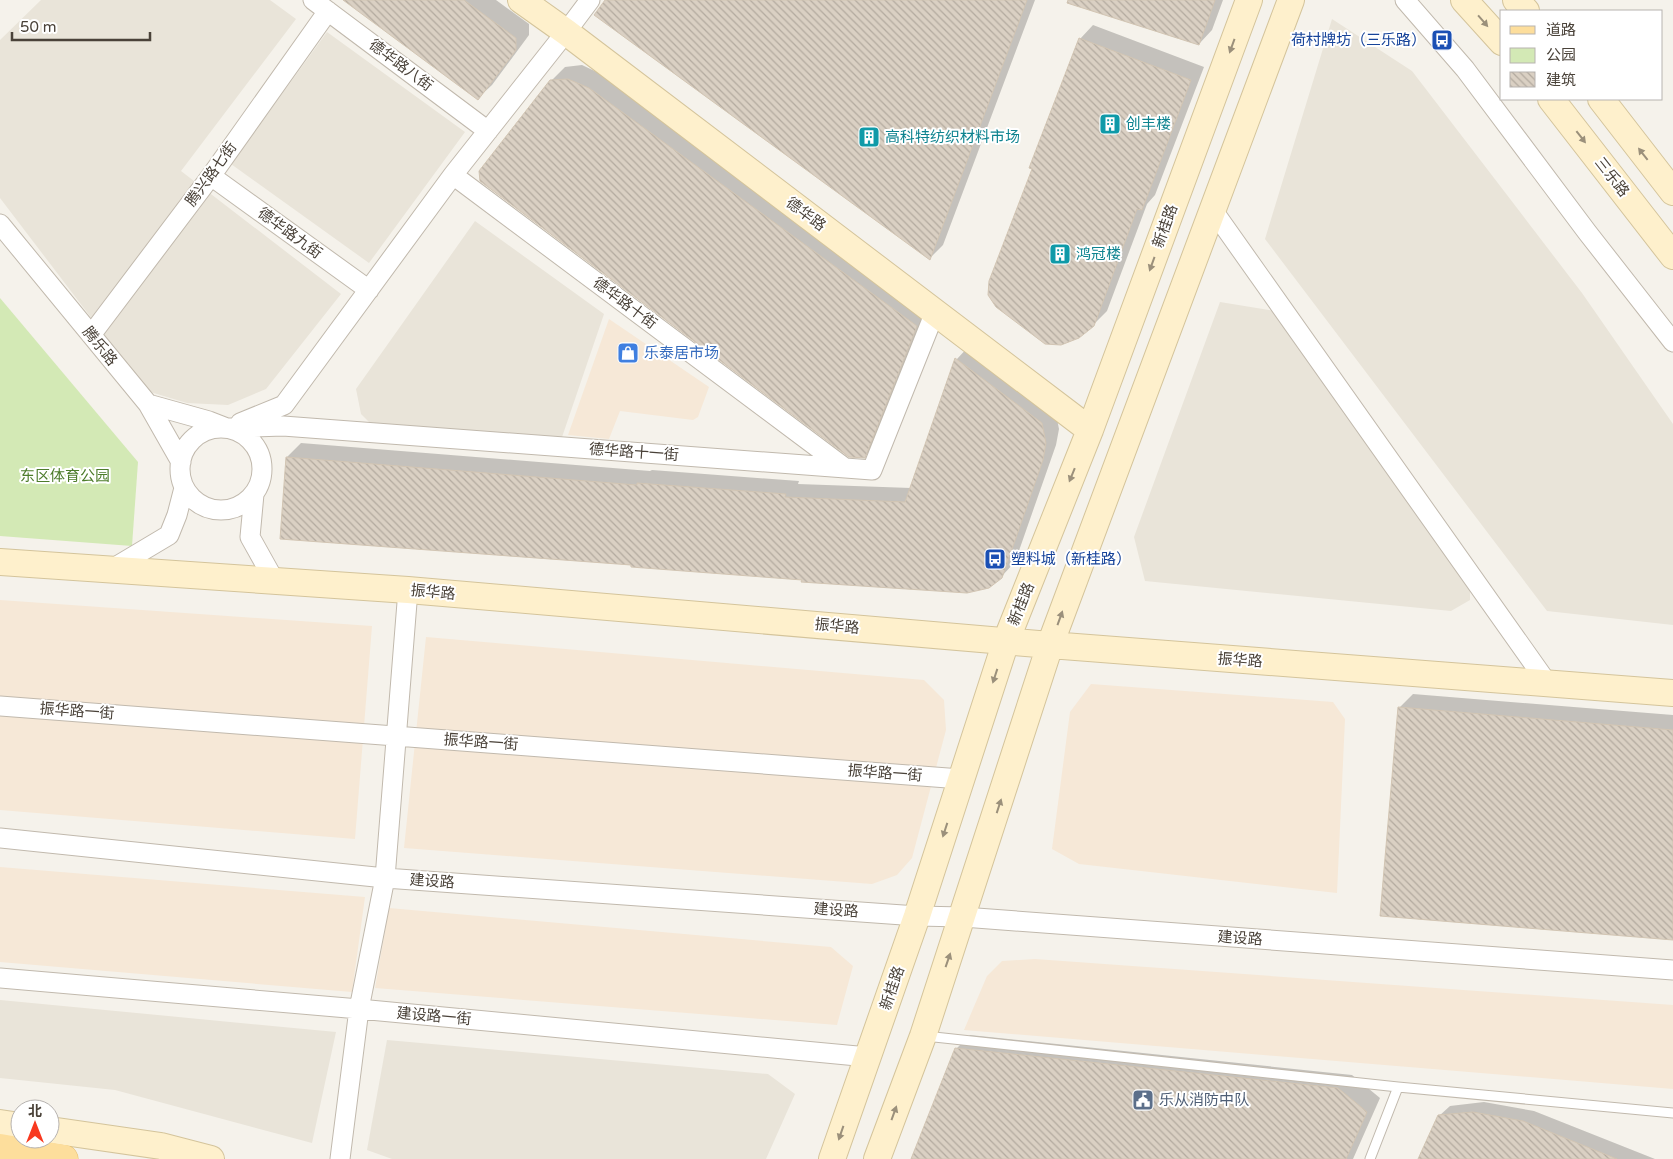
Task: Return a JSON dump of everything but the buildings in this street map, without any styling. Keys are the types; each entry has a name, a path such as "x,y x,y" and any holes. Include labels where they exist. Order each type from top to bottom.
{"main road":[{"path":"0,1148 64,1159"}],"street":[{"name":"德华路","path":"521,0 566,32 1090,430"},
{"path":"148,404 209,421 227,428 241,433 252,442 260,454 262,468 260,482 254,494 243,504 230,509 216,510 202,506 184,488 180,475 180,462 184,450 202,432 214,428 227,428 284,404 453,175 590,0"},
{"name":"新桂路","path":"832,1159 917,916 1006,641 1090,430 1249,0"},
{"path":"877,1159 923,1036 1050,646 1290,0"},
{"path":"1405,0 1465,69 1587,232 1673,342"},
{"path":"1464,0 1500,40"},
{"path":"1516,0 1525,10"},
{"name":"德华路八街","path":"320,6 488,131"},
{"name":"腾兴路七街","path":"91,335 211,176 320,6"},
{"name":"三乐路","path":"1552,100 1673,256"},
{"path":"1601,100 1673,192"},
{"name":"德华路十街","path":"453,175 845,468"},
{"name":"德华路九街","path":"211,176 368,290"},
{"path":"1212,210 1548,684"},
{"name":"腾乐路","path":"0,224 148,404 180,462"},
{"name":"德华路十一街","path":"227,428 283,426 872,470 936,312"},
{"path":"112,569 169,535 178,515 184,488"},
{"path":"254,494 250,537 274,580"},
{"name":"振华路","path":"0,562 408,590 1050,646 1673,693"},
{"path":"340,1159 359,1009 385,878 408,590"},
{"name":"振华路一街","path":"0,706 961,779"},
{"name":"建设路","path":"0,838 385,878 917,916 963,917 1673,970"},
{"name":"建设路一街","path":"0,978 359,1009 868,1057"},
{"path":"60,1131 161,1146 212,1159"}],"lane":[{"path":"923,1036 1398,1087 1673,1113"},
{"path":"1370,1159 1398,1087"}],"shaded area":[{"path":"41,0 270,0 296,19 181,171 341,294 266,389 228,405 187,403 147,391 0,198 0,40"},
{"path":"1332,19 1412,71 1582,293 1673,424 1673,625 1547,611 1265,239"},
{"path":"327,32 465,132 369,263 231,164"},
{"path":"475,221 604,314 560,443 379,432 361,414 356,389"},
{"path":"1220,302 1275,311 1470,578 1470,600 1451,611 1145,581 1134,537"},
{"name":"乐泰居市场","path":"609,319 709,387 698,417 693,420 620,411 609,439 568,435"},
{"path":"0,600 372,626 355,839 0,810"},
{"path":"426,637 924,680 944,700 946,730 912,858 897,875 872,884 404,848"},
{"path":"1091,684 1333,702 1345,719 1337,893 1079,864 1052,849 1070,712"},
{"path":"0,867 365,897 352,992 0,962"},
{"path":"389,908 831,947 853,966 837,1025 375,988"},
{"path":"1035,959 1673,1005 1673,1089 964,1030 987,976 1002,961"},
{"path":"0,1000 336,1032 312,1143 115,1090 0,1078"},
{"path":"387,1040 768,1074 795,1094 766,1159 392,1159 367,1150"}],"green space":[{"name":"东区体育公园","path":"0,298 138,462 132,546 0,536"}],"place":[{"name":"荷村牌坊（三乐路）","path":"1442,40"},
{"name":"创丰楼","path":"1110,124"},
{"name":"高科特纺织材料市场","path":"869,137"},
{"name":"鸿冠楼","path":"1060,254"},
{"name":"乐泰居市场","path":"628,353"},
{"name":"塑料城（新桂路）","path":"995,559"},
{"name":"乐从消防中队","path":"1143,1100"}]}
